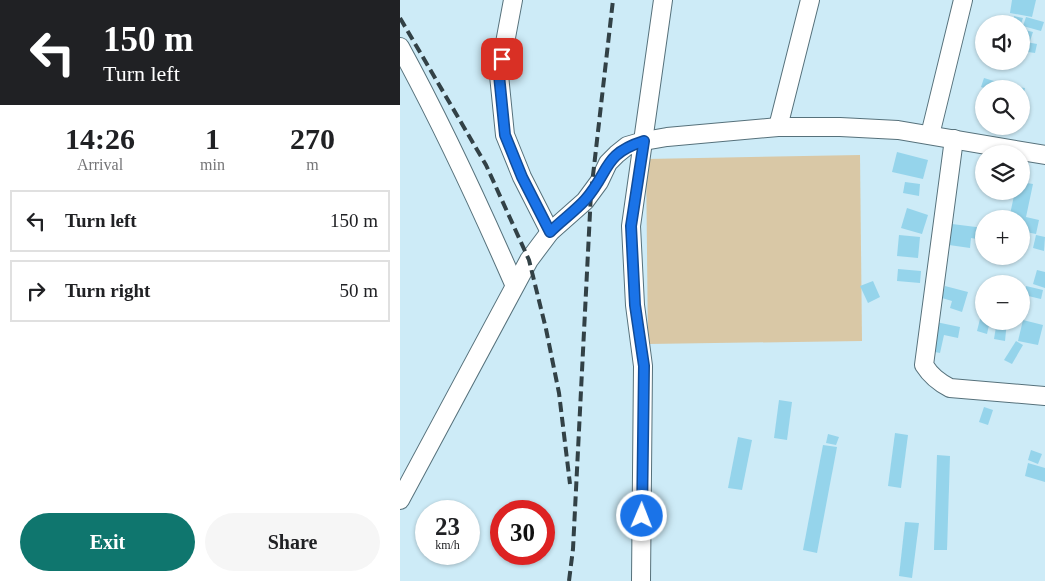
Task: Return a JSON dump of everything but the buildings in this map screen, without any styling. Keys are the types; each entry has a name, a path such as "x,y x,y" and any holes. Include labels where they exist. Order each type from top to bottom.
{"street":[{"path":"513,0 499,75 505,135 522,177 550,232"},
{"path":"641,581 644,366 635,305 631,226 663,0"},
{"path":"778,127 810,0"},
{"path":"930,135 963,0"},
{"path":"400,47 476,198 514,284"},
{"path":"400,500 514,284 529,260 550,232 585,201 599,182 608,163 627,146 667,137 778,127 840,127 898,130 1045,155"},
{"path":"954,139 924,365 929,374 938,382 950,388 1045,396"}],"shaded area":[{"path":"860,155 862,341 648,344 646,159"}],"railway":[{"path":"569,581 573,549 591,193 613,0"},
{"path":"400,18 486,165 529,260 559,393 570,484"}],"route":[{"path":"502,59 499,75 505,135 522,177 550,232 585,201 599,182 608,163 617,154 627,146 644,141 631,226 635,305 644,366 642,516"}]}
